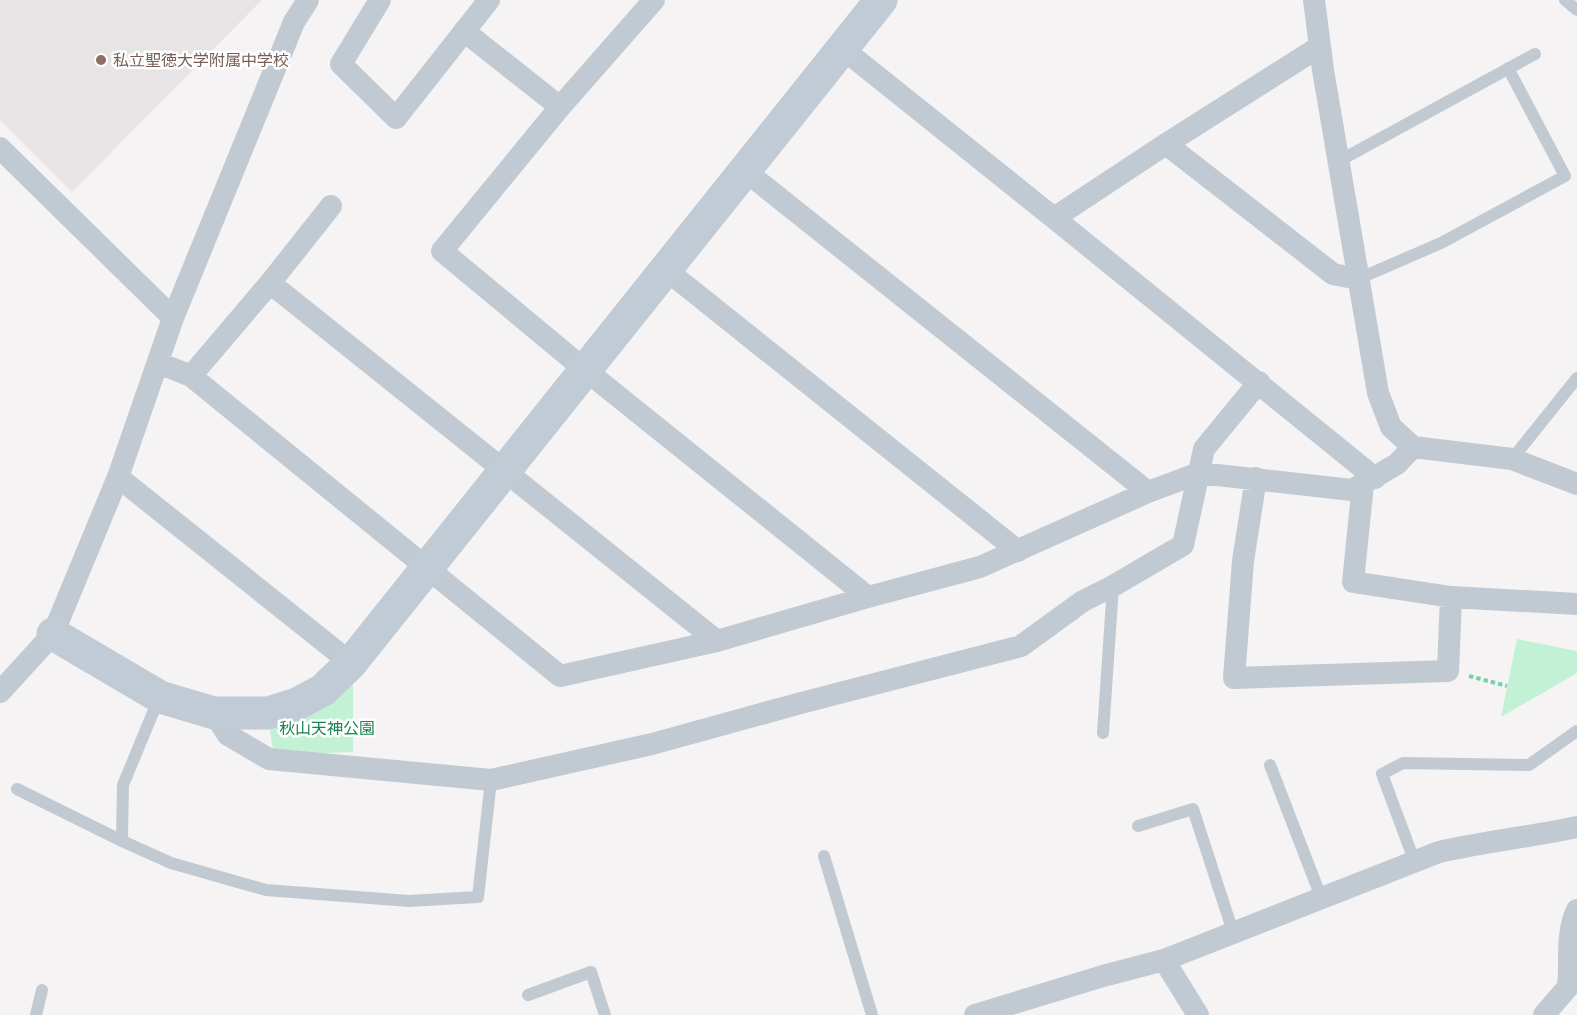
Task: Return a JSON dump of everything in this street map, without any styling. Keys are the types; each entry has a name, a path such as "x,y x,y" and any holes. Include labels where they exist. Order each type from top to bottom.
{"street":[{"path":"0,692 52,634 118,477 173,318 294,22 308,0"},
{"path":"380,0 340,64 396,118 489,0"},
{"path":"654,0 560,106 442,251 584,369 868,597"},
{"path":"1314,0 1319,47 1378,393 1391,427 1413,447 1512,459 1577,484"},
{"path":"52,634 159,697 214,713 268,713 297,704 323,690 351,663 584,369 843,49 873,3"},
{"path":"464,31 560,106"},
{"path":"1054,218 1319,47"},
{"path":"843,49 1259,382 1369,481"},
{"path":"1166,144 1333,274 1358,279"},
{"path":"0,148 173,318"},
{"path":"744,170 1148,492"},
{"path":"191,376 270,283 331,206"},
{"path":"665,269 1018,551"},
{"path":"270,283 717,641"},
{"path":"159,363 191,376 560,676 717,641 980,567 1148,492 1198,473 1352,489 1397,464 1413,447"},
{"path":"214,713 228,735 269,759 491,780 652,744 1022,646 1083,601 1183,545 1204,449 1259,382"},
{"path":"118,477 351,663"},
{"path":"1256,478 1243,561 1234,678 1448,671 1451,597"},
{"path":"1369,481 1353,582 1451,597 1577,604"},
{"path":"975,1015 1164,960 1414,860 1467,845 1532,837 1577,827"},
{"path":"1544,1015 1568,987 1573,976 1569,945 1577,910"},
{"path":"1164,960 1198,1015"}],"lane":[{"path":"1565,0 1577,10"},
{"path":"1339,161 1535,54"},
{"path":"1358,279 1441,243 1565,176 1508,68"},
{"path":"1512,459 1577,378"},
{"path":"1103,733 1113,586"},
{"path":"122,841 123,785 159,697"},
{"path":"1414,860 1382,774 1403,763 1529,765 1577,731"},
{"path":"1270,765 1321,897"},
{"path":"17,789 171,863 266,890 409,901 478,897 491,780"},
{"path":"1138,826 1193,809 1233,932"},
{"path":"824,856 872,1015"},
{"path":"528,995 591,972 605,1015"},
{"path":"36,1015 42,990"}],"path":[{"path":"1448,671 1507,686"}],"shaded area":[{"name":"私立聖徳大学附属中学校","path":"0,0 262,0 72,192 0,120"}],"green space":[{"path":"1517,639 1577,651 1577,673 1501,717"},
{"name":"秋山天神公園","path":"353,676 353,752 274,755 269,725"}],"place":[{"name":"私立聖徳大学附属中学校","path":"101,60"}]}
